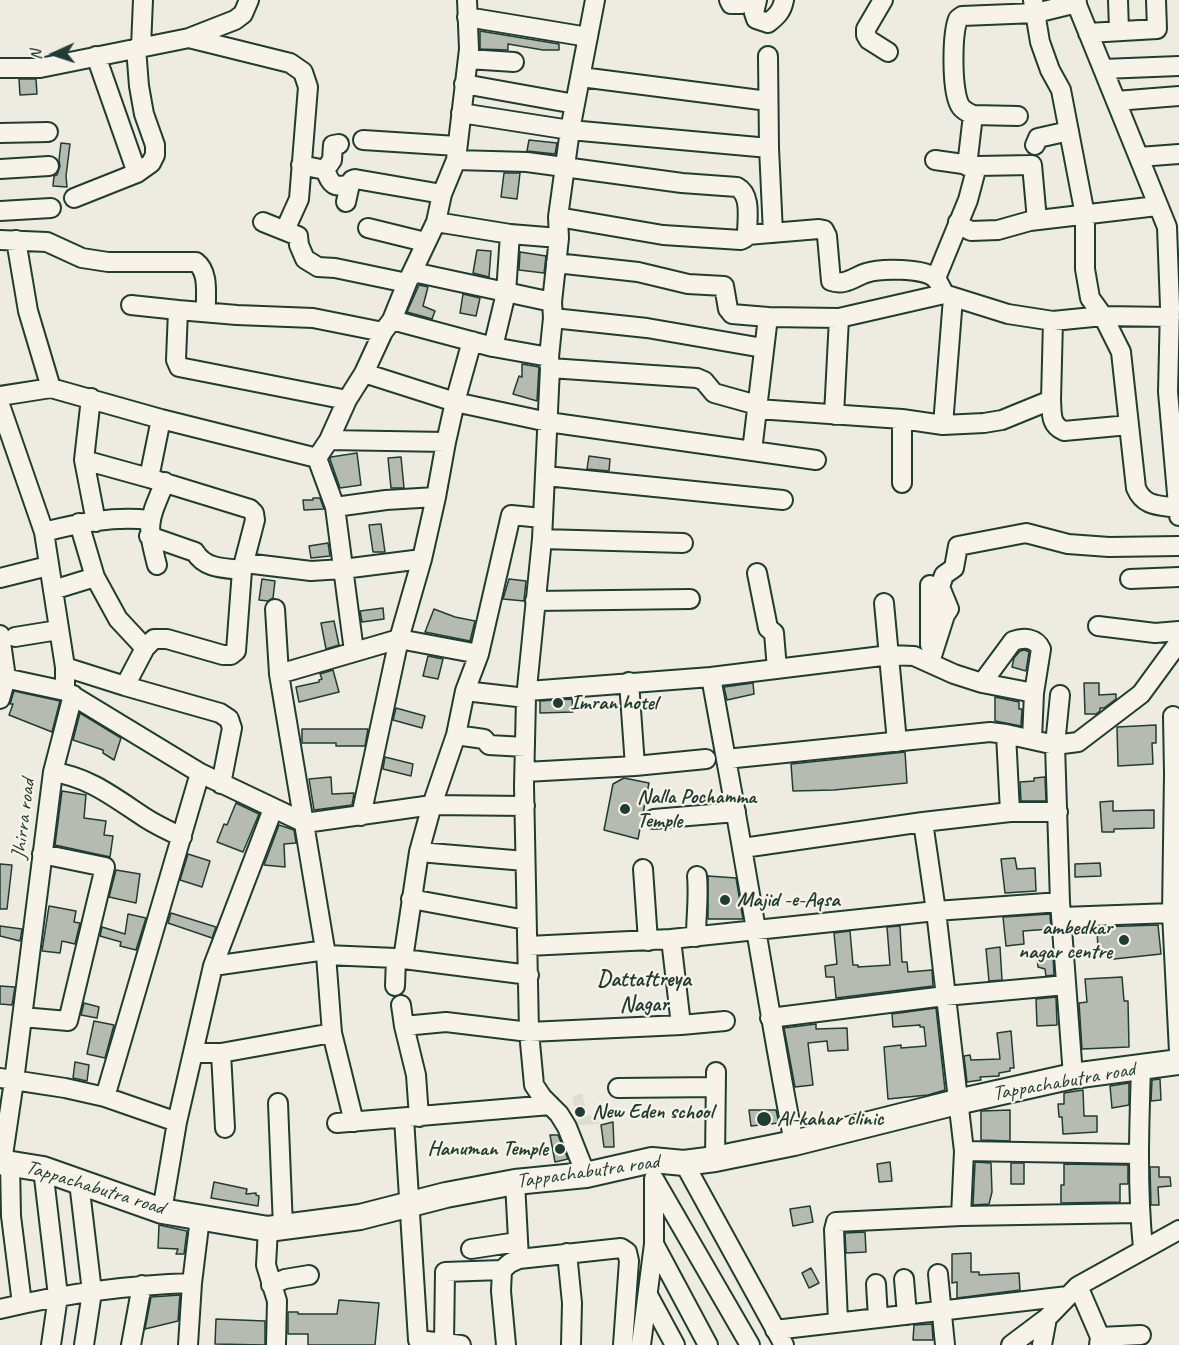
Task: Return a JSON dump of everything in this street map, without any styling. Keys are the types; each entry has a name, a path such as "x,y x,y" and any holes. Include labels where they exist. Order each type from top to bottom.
{"main road":[{"name":"Tappachabutra road","path":"4,1162 43,1169 162,1210 200,1218 276,1228 360,1217 409,1203 515,1182 653,1169 715,1159 794,1143 957,1102 1074,1076 1179,1062"}],"street":[{"path":"74,198 136,173 151,163 155,155 155,145 144,114 139,87 138,48 143,0"},
{"path":"0,68 40,68 189,38 235,20 243,14 249,0"},
{"path":"586,1175 567,1127 534,1085 529,1032 526,920 525,747 527,694 546,476 552,310 559,238 558,217 570,130 595,0"},
{"path":"729,0 736,6 743,0"},
{"path":"757,0 754,13 756,19 768,22 782,9 783,0"},
{"path":"883,0 866,28 866,35 888,52"},
{"path":"1118,0 1119,30"},
{"path":"1088,33 1157,29 1156,0"},
{"path":"1017,116 973,115 962,109 957,98 954,65 958,19 962,16 1034,7 1076,2 1157,206 1173,227 1173,392 1178,512 1147,503 1140,497 1136,488 1120,352 1103,316 1090,298 1085,268 1085,215 1069,131 1061,90 1050,70 1040,42 1034,7"},
{"path":"317,458 329,440 347,400 388,326 436,222 442,194 457,153 468,59 467,9 588,37"},
{"path":"189,38 290,63 303,72 308,87 299,199 285,230"},
{"path":"96,56 136,173"},
{"path":"768,56 769,148 774,233"},
{"path":"468,59 514,62"},
{"path":"1103,69 1179,66"},
{"path":"581,77 768,101"},
{"path":"464,84 575,104"},
{"path":"1116,100 1179,96"},
{"path":"461,113 570,130 769,148"},
{"path":"943,425 944,290 957,222 968,200 972,166 973,115"},
{"path":"1035,145 1038,138 1069,131"},
{"path":"0,133 48,132"},
{"path":"363,140 682,183 737,187 743,190 747,198 747,235"},
{"path":"325,170 332,160 333,145 339,144"},
{"path":"1139,157 1179,154"},
{"path":"935,160 972,166 1032,165 1037,220"},
{"path":"301,165 325,170"},
{"path":"0,169 49,166"},
{"path":"325,170 329,182 350,184"},
{"path":"346,202 350,184 355,179 442,194"},
{"path":"957,222 971,231 998,230 1037,220 1157,206"},
{"path":"0,211 51,208"},
{"path":"558,217 663,235 741,240 747,235 824,230 827,236 829,278 834,283 849,281 866,273 879,271 924,272 944,290 1008,314 1053,321 1173,310"},
{"path":"263,222 298,236 305,259 318,267 506,293 552,310 764,348"},
{"path":"436,222 510,234 559,238"},
{"path":"368,228 425,242"},
{"path":"493,347 506,293 510,234"},
{"path":"51,388 8,240 47,242 82,258 108,262 196,262 202,267 205,277 206,312"},
{"path":"556,263 638,272 688,284 720,285 725,288 728,309 732,314 768,317 839,318 944,290"},
{"path":"131,305 314,318 388,326 472,341 550,363 697,378 704,381 714,393 757,407 834,415 902,419 943,425 984,423 1002,420 1052,400"},
{"path":"178,310 176,360 179,367 347,400"},
{"path":"752,451 768,317"},
{"path":"834,415 839,318"},
{"path":"1053,321 1052,419 1057,428 1064,431 1130,425"},
{"path":"361,816 399,639 422,559 455,402 472,341"},
{"path":"364,373 455,402 548,422 816,460"},
{"path":"0,396 51,388 161,419 317,458"},
{"path":"91,398 84,460 87,523 95,577 118,619 145,648"},
{"name":"Jhirra road","path":"0,405 44,532 69,693 53,772 22,1017 7,1080 4,1162 5,1217 9,1260 22,1304"},
{"path":"157,565 149,528 157,480 161,419"},
{"path":"902,419 902,483"},
{"path":"329,440 446,442"},
{"path":"317,458 335,507 354,651"},
{"path":"84,460 157,480 250,509 254,513 255,520 243,567 236,651 231,655 223,655 167,639 154,639 145,648 125,686"},
{"path":"546,476 783,500"},
{"path":"335,507 386,500 436,497"},
{"path":"394,986 419,852 456,735 465,691 479,654 511,515 542,518"},
{"path":"44,532 87,523 129,518 195,552 200,560 211,566 310,571 422,559"},
{"path":"930,662 949,609 940,587 944,575 954,568 958,546 1026,533 1068,544 1109,547 1179,546"},
{"path":"542,539 683,543"},
{"path":"0,578 48,566"},
{"path":"758,573 768,628 774,633 777,669"},
{"path":"53,590 95,577"},
{"path":"1130,579 1179,577"},
{"path":"930,585 930,662"},
{"path":"535,601 690,599"},
{"path":"884,603 897,742"},
{"path":"275,609 279,674 326,952 332,1033 345,1123 550,1105"},
{"path":"1098,626 1155,633 1179,631"},
{"path":"0,699 8,636 58,630"},
{"path":"279,674 399,639 479,654"},
{"path":"982,683 1013,641 1028,639 1038,644 1041,649 1034,693 1032,739"},
{"path":"726,759 990,732 1055,745 1077,742 1141,694 1179,642"},
{"path":"465,691 527,694 629,682 711,677 890,655 914,656 954,674 982,683 1034,693"},
{"path":"65,667 220,713 229,719 232,728 221,784"},
{"path":"3,677 69,693 221,784 305,823 432,805 525,806"},
{"path":"711,677 758,930 770,1018 794,1143"},
{"path":"629,682 635,766"},
{"path":"1060,695 1055,745 1061,910 1074,1076"},
{"path":"1173,716 1176,858 1172,913 1179,1052"},
{"path":"1006,734 1010,812"},
{"path":"456,735 484,739 489,745 525,747"},
{"path":"525,772 635,766 706,759"},
{"path":"53,772 70,774 92,783 147,819 182,837"},
{"path":"105,1097 200,772"},
{"path":"162,1210 177,1122 213,966 273,809"},
{"path":"654,819 736,812"},
{"path":"743,848 1010,812 1058,812"},
{"path":"923,822 936,911 964,1151 961,1216"},
{"path":"419,852 525,861"},
{"path":"22,1017 68,1021 105,867 42,854"},
{"path":"643,869 648,941"},
{"path":"696,937 696,910 699,899 697,876"},
{"path":"411,899 526,920"},
{"path":"528,946 696,937 936,911 1061,910 1172,913"},
{"path":"671,939 681,1025"},
{"path":"213,966 326,952 529,975"},
{"path":"770,1018 945,996 1066,984"},
{"path":"401,1005 416,1075 409,1203 418,1340 453,1344 444,1302 445,1272 502,1270 518,1251 515,1182"},
{"path":"404,1026 446,1023 529,1032 725,1021"},
{"path":"194,1053 221,1053 332,1033"},
{"path":"221,1053 225,1128"},
{"path":"1142,1068 1138,1154 1139,1213 1143,1248"},
{"path":"7,1080 65,1088 105,1097 177,1122"},
{"path":"618,1088 716,1080 715,1159"},
{"path":"276,1345 277,1301 266,1265 276,1228 278,1103"},
{"path":"964,1151 1138,1154"},
{"path":"684,1163 780,1338 838,1322 942,1312 1073,1291"},
{"path":"43,1169 58,1296 51,1345"},
{"path":"641,1345 654,1244 653,1169"},
{"path":"653,1169 750,1345"},
{"path":"79,1182 92,1292 84,1345"},
{"path":"838,1322 834,1230 836,1222 961,1216 1139,1213"},
{"path":"188,1345 192,1283 200,1218"},
{"path":"1011,1345 1047,1318 1073,1291 1143,1248 1179,1230"},
{"path":"654,1244 708,1345"},
{"path":"471,1249 567,1253 621,1248 627,1252 629,1260 623,1345"},
{"path":"567,1253 572,1304 571,1345"},
{"path":"502,1270 501,1291 506,1345"},
{"path":"938,1274 945,1345"},
{"path":"271,1285 285,1279 309,1275"},
{"path":"904,1279 907,1315"},
{"path":"0,1309 58,1296 142,1285 192,1283"},
{"path":"876,1284 878,1318"},
{"path":"131,1345 142,1285"},
{"path":"1073,1291 1100,1341 1141,1335"},
{"path":"648,1294 675,1345"},
{"path":"416,1303 444,1302"},
{"path":"1042,1345 1047,1318"}],"shaded area":[{"path":"582,1093 587,1116 598,1115 599,1124 579,1125 572,1097"}],"building":[{"path":"480,31 559,44 559,50 543,50 508,44 508,50 480,49"},
{"path":"19,79 36,79 37,94 20,95"},
{"path":"529,140 557,143 555,154 527,151"},
{"path":"61,143 70,144 67,187 53,186 54,176 57,175 60,166"},
{"path":"504,173 520,173 517,199 501,197"},
{"path":"477,250 491,251 489,277 473,273"},
{"path":"520,252 546,256 544,273 519,270"},
{"path":"419,285 428,287 423,306 435,311 432,319 407,312"},
{"path":"463,294 480,298 476,316 460,313"},
{"path":"522,364 539,367 537,401 513,394 519,376 522,377"},
{"path":"357,453 361,485 340,488 330,459"},
{"path":"589,456 610,459 609,471 587,469"},
{"path":"401,457 404,488 391,488 388,458"},
{"path":"313,498 320,498 324,509 304,510 303,500 313,500"},
{"path":"381,524 385,552 373,552 369,525"},
{"path":"328,543 330,556 311,558 309,546"},
{"path":"262,579 275,581 273,598 268,601 259,600"},
{"path":"509,579 526,581 524,601 503,599"},
{"path":"383,608 384,619 362,622 360,611"},
{"path":"434,609 475,621 470,641 425,632"},
{"path":"334,621 339,645 326,649 321,623"},
{"path":"1020,651 1029,652 1026,671 1012,667 1014,658"},
{"path":"428,656 443,659 438,679 423,676"},
{"path":"333,670 339,692 299,702 296,687 319,682 322,679 320,674"},
{"path":"753,683 754,694 727,700 724,687"},
{"path":"1084,683 1099,683 1099,695 1116,694 1116,699 1104,708 1100,708 1096,714 1085,714"},
{"path":"14,691 60,701 52,732 9,715"},
{"path":"995,697 1019,702 1019,709 1022,709 1021,726 995,721"},
{"path":"572,699 573,712 540,713 540,701"},
{"path":"396,708 425,716 422,728 393,720"},
{"path":"80,713 121,738 114,760 103,753 103,750 73,740"},
{"path":"1156,725 1156,743 1152,743 1153,764 1118,766 1117,727"},
{"path":"302,729 368,729 365,746 336,746 336,743 302,743"},
{"path":"905,752 907,783 834,790 793,791 791,764"},
{"path":"385,757 413,764 411,776 383,769"},
{"path":"331,777 332,794 354,793 352,805 314,810 309,779"},
{"path":"1045,777 1046,801 1021,801 1020,782"},
{"path":"624,778 649,783 638,839 604,830 613,784"},
{"path":"62,791 86,795 84,818 106,821 104,835 113,836 110,857 55,845"},
{"path":"1113,801 1113,811 1154,810 1154,828 1114,829 1114,832 1102,832 1100,802"},
{"path":"236,803 259,814 243,852 217,842"},
{"path":"279,825 294,830 296,843 284,844 285,867 264,865"},
{"path":"188,854 210,861 202,887 180,880"},
{"path":"1015,858 1017,869 1035,868 1036,891 1005,893 1001,859"},
{"path":"1100,863 1101,876 1075,877 1075,864"},
{"path":"0,864 12,865 7,909 0,909"},
{"path":"116,870 140,874 136,903 109,897"},
{"path":"708,876 736,878 743,919 708,919"},
{"path":"49,906 76,911 74,922 80,923 75,944 62,941 60,953 42,951"},
{"path":"171,913 216,927 212,938 168,923"},
{"path":"128,914 146,918 136,950 120,946 121,942 100,936 102,927 125,934"},
{"path":"1050,914 1051,929 1023,931 1024,944 1006,946 1003,917"},
{"path":"1158,925 1161,954 1114,959 1098,952 1097,927"},
{"path":"0,926 22,929 20,941 0,936"},
{"path":"900,926 902,962 907,962 908,972 932,970 933,986 836,998 834,977 826,977 825,966 837,964 834,933 850,931 853,965 858,965 858,967 890,965 887,927"},
{"path":"1000,947 1002,980 989,981 986,949"},
{"path":"1053,955 1054,975 1046,976 1045,969 1038,967 1037,957"},
{"path":"1122,977 1124,1001 1128,1001 1129,1047 1082,1049 1079,1003 1087,1002 1085,979"},
{"path":"0,986 15,987 12,1005 0,1004"},
{"path":"1056,997 1057,1025 1037,1026 1036,999"},
{"path":"84,1003 99,1007 97,1018 81,1015"},
{"path":"936,1008 945,1090 928,1095 888,1099 884,1047 926,1046 924,1027 920,1025 893,1027 892,1014"},
{"path":"94,1021 114,1025 105,1058 87,1054"},
{"path":"816,1024 816,1029 847,1028 848,1050 828,1051 827,1041 808,1043 813,1085 795,1087 784,1028"},
{"path":"1011,1031 1014,1068 999,1073 999,1076 980,1077 981,1080 967,1082 964,1056 970,1055 971,1060 1000,1059 997,1033"},
{"path":"75,1062 89,1065 87,1081 73,1078"},
{"path":"1160,1079 1161,1100 1151,1101 1152,1080"},
{"path":"1129,1083 1129,1105 1112,1108 1110,1086"},
{"path":"1083,1090 1084,1116 1097,1116 1097,1132 1063,1134 1062,1117 1059,1117 1058,1104 1064,1104 1064,1093"},
{"path":"749,1110 776,1110 779,1123 751,1126"},
{"path":"1010,1110 1010,1141 981,1140 981,1111"},
{"path":"613,1122 614,1147 604,1147 601,1125"},
{"path":"550,1135 558,1135 568,1159 555,1162"},
{"path":"890,1162 892,1181 879,1182 877,1164"},
{"path":"975,1162 991,1163 992,1192 989,1204 973,1205"},
{"path":"1011,1163 1024,1163 1024,1184 1011,1184"},
{"path":"1064,1164 1128,1165 1128,1184 1120,1184 1120,1202 1061,1203"},
{"path":"1150,1167 1159,1167 1159,1177 1170,1177 1171,1186 1158,1187 1159,1205 1151,1205"},
{"path":"214,1182 247,1189 246,1194 256,1193 259,1196 258,1206 211,1198"},
{"path":"810,1206 813,1222 793,1226 790,1209"},
{"path":"159,1225 187,1231 184,1254 176,1254 178,1249 158,1248"},
{"path":"865,1232 866,1252 846,1253 845,1233"},
{"path":"971,1253 971,1272 979,1272 979,1275 1019,1273 1020,1290 957,1298 957,1282 952,1283 952,1254"},
{"path":"811,1268 819,1283 809,1288 802,1273"},
{"path":"180,1295 178,1321 145,1329 151,1297"},
{"path":"339,1300 379,1303 375,1345 308,1345 308,1334 288,1334 288,1312 337,1314"},
{"path":"216,1319 265,1321 265,1345 215,1344"},
{"path":"932,1324 933,1340 913,1340 914,1325"}],"place":[{"name":"Imran hotel","path":"558,703"},
{"name":"Nalla Pochamma Temple","path":"625,809"},
{"name":"Majid -e-Aqsa","path":"725,900"},
{"name":"ambedkar nagar centre","path":"1124,940"},
{"name":"New Eden school","path":"580,1112"},
{"name":"Al-kahar clinic","path":"764,1119"},
{"name":"Hanuman Temple","path":"560,1149"}],"district":[{"name":"Dattattreya Nagar","path":"644,992"}]}
